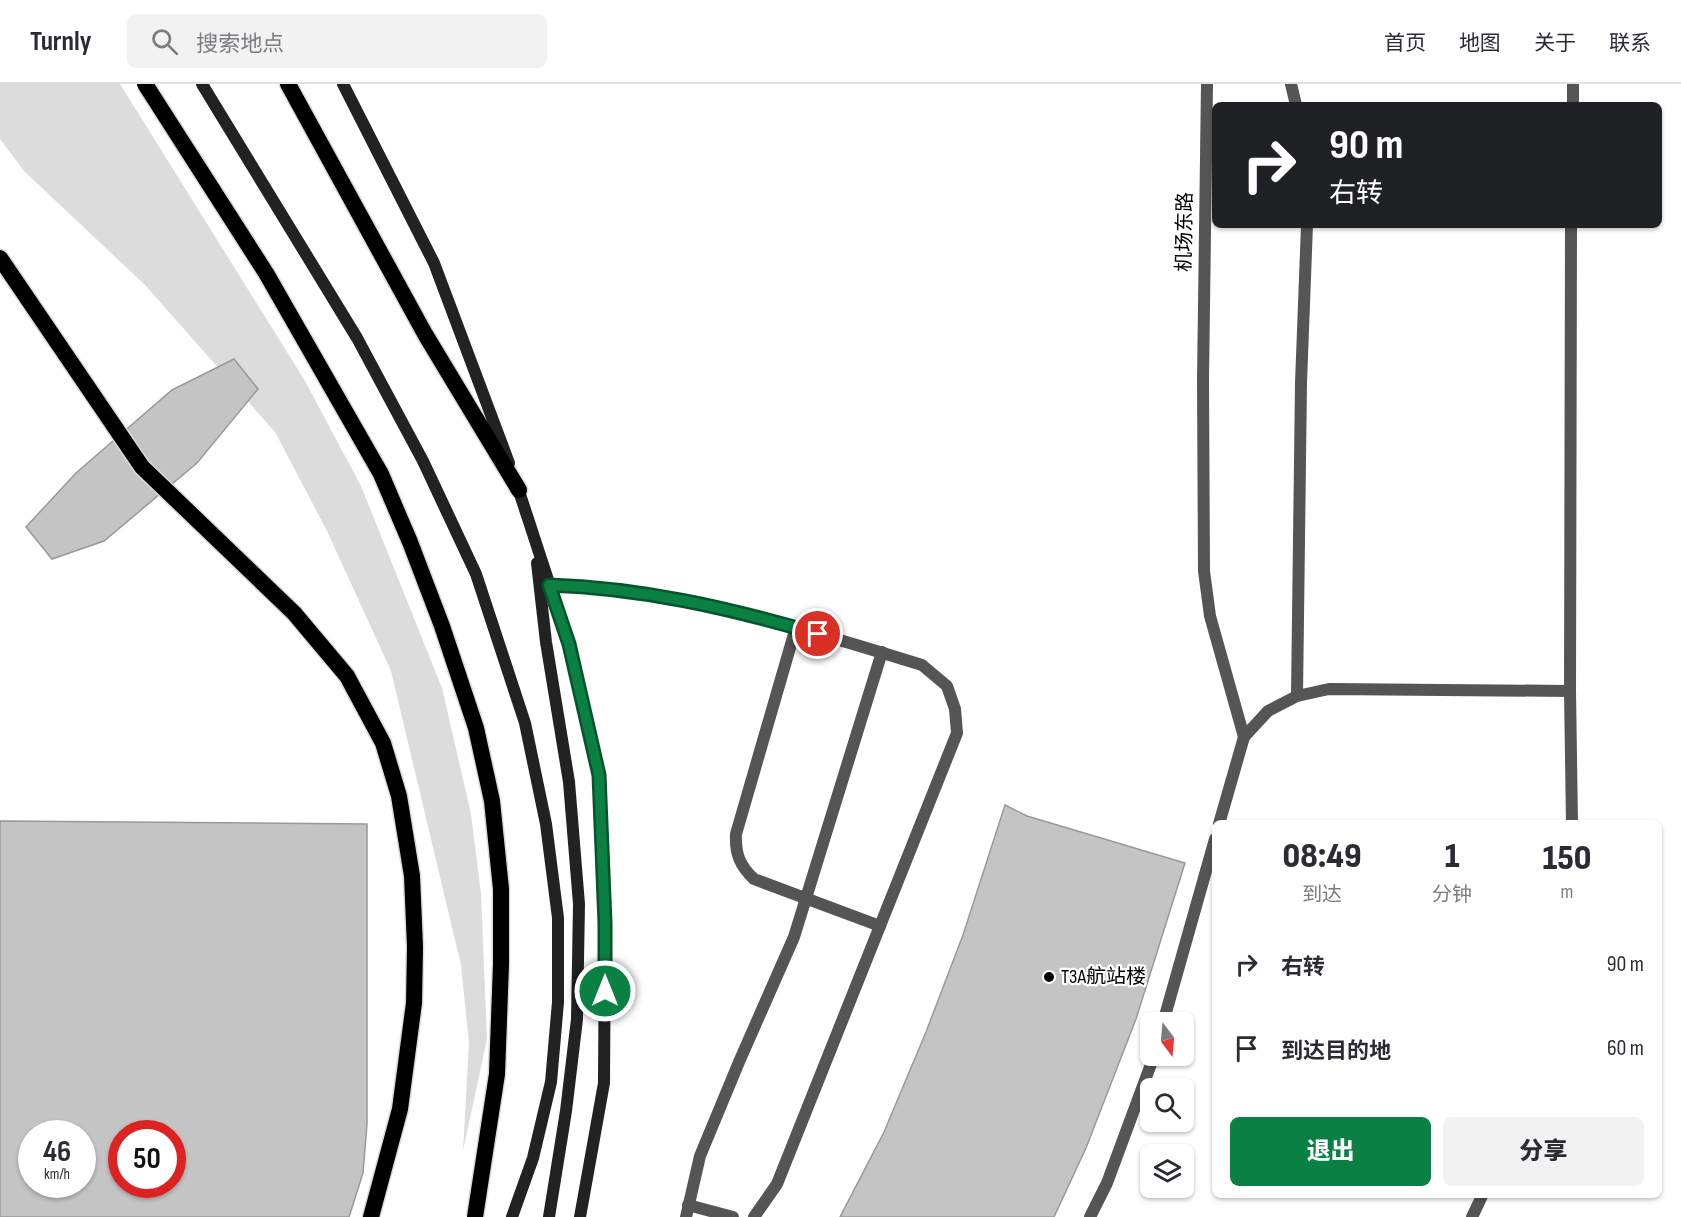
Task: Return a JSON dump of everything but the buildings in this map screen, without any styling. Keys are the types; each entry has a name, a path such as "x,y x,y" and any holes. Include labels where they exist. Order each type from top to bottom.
{"highway":[{"path":"145,84 266,273 381,474 442,626 476,728 492,801 501,889 501,964 497,1074 475,1217"},
{"path":"288,84 425,334 519,490"},
{"path":"0,258 142,467 294,613 347,676 383,743 399,796 412,876 415,946 414,1004 400,1109 371,1217"}],"main road":[{"path":"202,84 357,338 406,430 476,574 525,723 546,824 558,918 558,1002 551,1082 533,1158 512,1217"},
{"path":"343,84 434,263 519,490 569,644 599,775 605,923 604,1083 580,1217"},
{"path":"534,539 546,642 569,782 579,904 577,1020 566,1111 549,1217"}],"street":[{"name":"机场东路","path":"1207,84 1203,380 1204,571 1210,616 1244,737"},
{"path":"1291,84 1295,102"},
{"path":"1573,84 1573,102"},
{"path":"1297,696 1301,383 1307,228"},
{"path":"1571,228 1572,820"},
{"path":"549,585 593,586 728,608 882,652 922,665 947,686 955,709 957,734 777,1184 754,1217"},
{"path":"796,627 736,834 735,847 744,870 754,879 880,926"},
{"path":"734,1217 687,1211 700,1156 794,937 882,652"},
{"path":"1221,820 1244,737 1268,711 1297,696 1329,690 1570,691"},
{"path":"1166,1012 1212,850"},
{"path":"1090,1217 1107,1183 1150,1066"},
{"path":"1472,1217 1481,1198"}],"shaded area":[{"path":"0,84 120,84 305,381 361,486 442,688 471,814 481,894 487,1039 463,1151 469,1043 461,965 391,671 327,531 275,432 145,285 24,171 0,139"}],"place":[{"name":"T3A航站楼","path":"1049,977"}],"route":[{"path":"605,991 605,923 599,775 569,644 549,585 593,586 728,608 818,634"}]}
